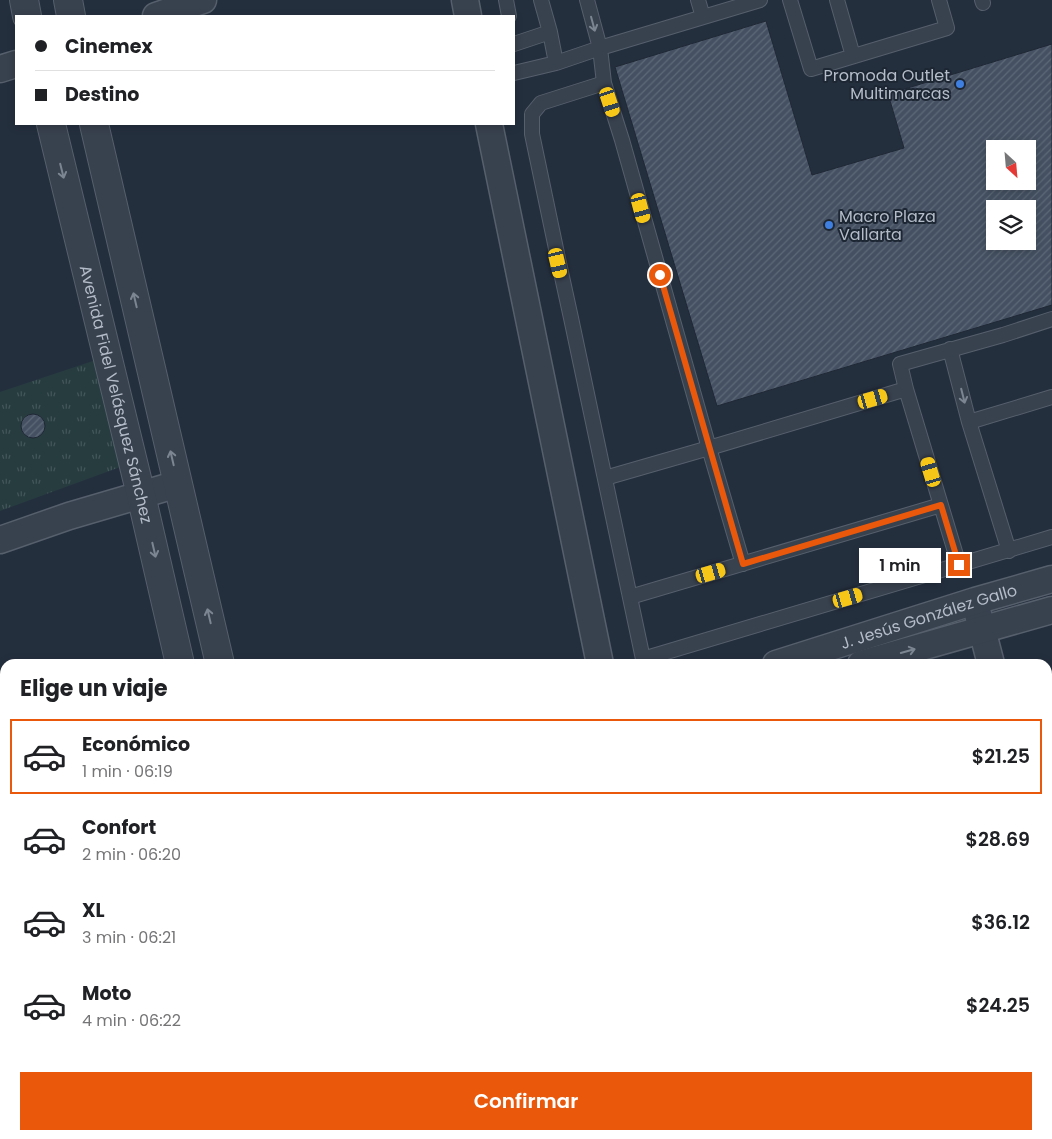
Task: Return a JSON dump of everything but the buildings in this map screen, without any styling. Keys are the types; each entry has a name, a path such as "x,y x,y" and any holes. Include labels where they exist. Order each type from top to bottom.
{"street":[{"path":"24,0 27,15"},
{"path":"68,0 70,15"},
{"path":"159,15 203,0"},
{"path":"465,0 468,15"},
{"path":"0,69 15,64"},
{"name":"Avenida Fidel Velásquez Sánchez","path":"51,125 179,659"},
{"path":"94,125 219,659"},
{"path":"489,125 599,659"},
{"path":"0,540 69,516 178,484"},
{"name":"J. Jesús González Gallo","path":"808,659 846,653 975,601 1052,579"},
{"path":"975,601 990,659"},
{"name":"J. Jesús González Gallo","path":"879,659 1052,610"}],"lane":[{"path":"506,0 509,15"},
{"path":"541,0 556,63"},
{"path":"587,0 600,48 604,84 622,140 743,564"},
{"path":"698,0 703,17"},
{"path":"515,73 556,63 760,0"},
{"path":"790,0 811,69 947,28 938,0"},
{"path":"837,0 853,56"},
{"path":"515,44 550,32"},
{"path":"604,84 541,103 532,114 532,134 643,659 1052,538"},
{"path":"959,565 900,364 1052,319"},
{"path":"950,349 969,422 1009,551"},
{"path":"605,478 906,389"},
{"path":"969,422 1052,397"},
{"path":"630,597 941,505"}],"green space":[{"path":"99,359 123,466 0,511 0,392"}],"place":[{"name":"Promoda Outlet Multimarcas","path":"960,84"},
{"name":"Macro Plaza Vallarta","path":"829,225"}],"route":[{"path":"660,275 743,564 941,505 959,565"}]}
